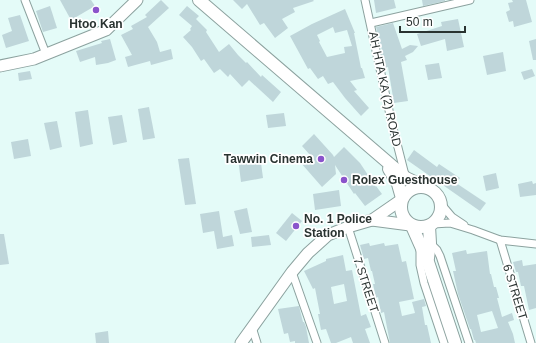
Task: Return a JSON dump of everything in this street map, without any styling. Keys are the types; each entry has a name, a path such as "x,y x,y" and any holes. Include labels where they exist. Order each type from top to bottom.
{"main road":[{"path":"200,0 406,178 436,193 441,204 440,215 431,225 425,243 428,262 455,343"},
{"path":"381,156 398,184 402,199 400,210 403,218 411,225 425,243"},
{"path":"402,199 408,191 416,187 425,187"},
{"path":"411,225 421,228 431,225"}],"street":[{"path":"25,0 46,54"},
{"path":"0,66 34,59 106,30 137,0"},
{"name":"AH HTA KA (2) ROAD","path":"365,0 392,124 406,178"},
{"path":"371,23 470,0"},
{"path":"241,343 292,272 328,235 372,220 402,199"},
{"path":"441,204 452,217 473,230"},
{"path":"372,220 411,225"},
{"path":"431,225 450,223 500,240 536,244"},
{"name":"7 STREET","path":"348,227 385,343"},
{"name":"6 STREET","path":"500,240 531,343"},
{"path":"444,343 424,283 420,265 419,253 425,243 437,250 440,256 469,343"},
{"path":"292,272 317,343"},
{"path":"252,327 257,343"}],"building":[{"path":"60,0 91,0 95,6 71,20"},
{"path":"161,0 169,8 148,27 157,42 160,52 171,49 173,59 151,65 150,61 128,67 125,57 132,55 121,35 133,29 131,26 147,17 145,15"},
{"path":"233,0 314,1 293,8 295,12 282,19 288,28 275,38 264,23 260,25 247,4 242,9"},
{"path":"374,0 394,0 396,8 376,13"},
{"path":"422,0 445,0 445,1 423,6"},
{"path":"512,0 526,0 532,22 514,27 513,21 509,22 506,12 510,10 508,3 513,2"},
{"path":"50,6 57,28 43,32 36,11"},
{"path":"187,6 199,16 196,19 207,30 206,32 219,52 229,44 261,77 262,75 281,92 273,102 249,80 242,87 230,74 228,77 220,69 214,73 204,59 201,61 183,37 191,30 190,29 192,26 179,15"},
{"path":"345,9 355,33 361,68 365,78 350,81 357,90 354,91 369,108 361,116 333,82 328,84 323,76 318,79 310,68 308,69 290,36","holes":["333,27 335,33 347,30 352,46 344,47 345,53 327,57 317,35"]},
{"path":"20,15 29,41 6,48 2,35 12,31 8,18"},
{"path":"458,19 464,47 447,51 445,39 421,46 417,34 442,26 441,22"},
{"path":"393,23 402,49 410,45 418,46 413,52 405,56 407,60 401,62 408,101 394,103 388,67 385,68 383,53 376,27"},
{"path":"110,39 116,60 96,65 95,57 80,62 76,51"},
{"path":"536,39 536,60 533,60 529,41"},
{"path":"503,52 506,71 487,75 483,56"},
{"path":"439,63 442,78 428,80 425,65"},
{"path":"532,69 535,76 524,80 521,72"},
{"path":"30,71 32,79 19,81 18,73"},
{"path":"149,107 155,138 143,140 138,109"},
{"path":"88,110 93,144 80,147 75,112"},
{"path":"284,113 286,126 268,128 266,115"},
{"path":"122,115 127,142 113,145 108,117"},
{"path":"57,121 62,147 50,150 44,123"},
{"path":"314,134 334,157 344,147 360,163 382,194 365,206 355,193 354,194 335,165 336,174 322,187 301,163 310,155 302,146"},
{"path":"28,139 31,156 14,159 11,142"},
{"path":"414,150 437,167 439,164 460,178 456,183 486,203 480,211 407,160"},
{"path":"260,155 263,178 241,182 238,158"},
{"path":"189,158 196,204 185,205 178,159"},
{"path":"496,173 499,188 486,191 483,176"},
{"path":"532,181 533,184 536,183 536,195 520,197 518,184"},
{"path":"339,190 341,206 315,210 313,194"},
{"path":"247,208 252,232 240,234 234,211"},
{"path":"219,211 223,237 232,235 234,246 217,249 214,231 203,233 200,214"},
{"path":"292,213 302,221 286,241 276,233"},
{"path":"0,234 4,234 9,264 0,265"},
{"path":"269,235 271,245 252,247 251,237"},
{"path":"369,243 370,246 384,243 385,246 398,244 402,262 406,261 414,299 399,302 402,316 415,313 412,302 424,299 426,306 422,307 425,325 427,325 431,343 390,343 384,312 381,313 378,297 376,298 372,271 368,258 364,259 360,245"},
{"path":"466,250 467,254 487,251 490,274 494,287 496,287 502,317 512,313 514,320 508,322 515,343 476,343 458,294 453,271 456,271 452,253","holes":["492,311 498,328 481,332 477,315"]},
{"path":"343,255 346,271 352,270 361,316 366,314 371,327 365,329 370,343 353,343 351,337 336,343 331,343 326,329 321,330 318,314 320,314 315,288 313,289 304,271 326,261 326,259","holes":["344,284 347,301 334,304 331,287"]},
{"path":"522,260 523,266 536,264 536,308 529,310 524,286 521,286 518,272 516,272 513,262"},
{"path":"299,306 303,322 306,327 309,343 295,343 295,341 290,342 288,333 284,334 278,309"},
{"path":"108,331 109,343 96,343 95,333"}],"place":[{"name":"Htoo Kan","path":"96,10"},
{"name":"Tawwin Cinema","path":"321,159"},
{"name":"Rolex Guesthouse","path":"344,180"},
{"name":"No. 1 Police Station","path":"296,226"}]}
